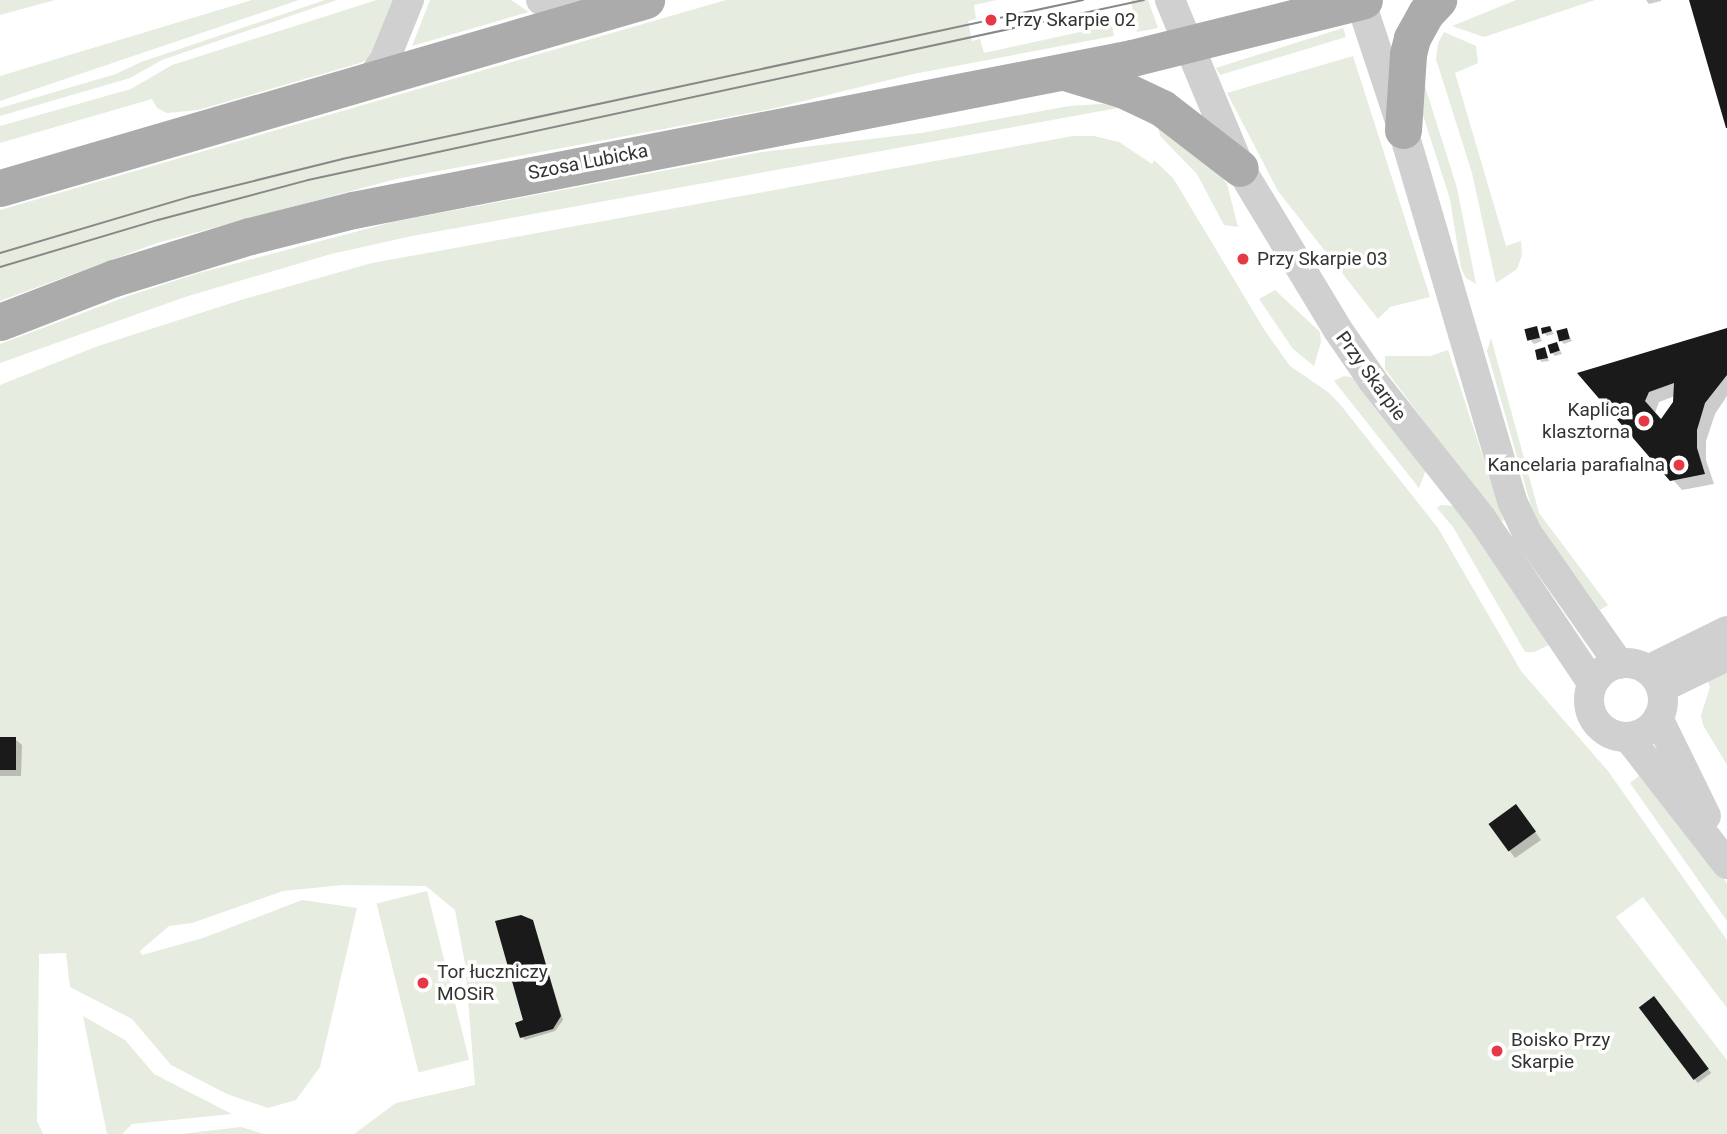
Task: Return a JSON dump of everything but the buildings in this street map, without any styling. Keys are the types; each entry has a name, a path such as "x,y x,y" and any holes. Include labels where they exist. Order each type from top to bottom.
{"main road":[{"path":"0,188 646,0"},
{"name":"Szosa Lubicka","path":"0,322 114,278 250,236 353,210 468,185 1064,72 1188,46 1361,0"},
{"path":"1403,130 1408,54 1412,38 1426,13 1438,0"},
{"path":"1064,72 1124,90 1162,108 1240,168"}],"street":[{"path":"370,80 390,47 409,0"},
{"path":"541,0 599,13"},
{"name":"Przy Skarpie","path":"1170,0 1240,168 1338,330 1373,381 1482,519 1592,683"},
{"path":"1361,0 1403,130 1513,503 1527,533 1612,653 1653,657 1660,672 1663,703 1658,718 1646,731 1628,737 1609,733 1595,720 1588,702 1592,683 1612,653"},
{"path":"1660,672 1727,631"},
{"path":"1660,672 1727,656"},
{"path":"1658,718 1727,856"},
{"path":"1628,737 1727,864"}],"shaded area":[{"path":"0,0 55,0 0,15"},
{"path":"252,0 299,0 0,101 0,76"},
{"path":"325,0 337,0 162,60 130,78 0,116 0,108 116,74 141,62"},
{"path":"377,0 399,0 368,59 360,63 198,110 167,113 157,108 152,99 0,143 0,126 131,89 172,65"},
{"path":"430,0 511,0 529,12 412,46"},
{"path":"726,0 997,0 974,5 976,19 968,21 972,41 980,39 984,53 1112,25 1114,36 913,74 771,109 396,179 157,243 0,301 0,210"},
{"path":"1131,0 1148,0 1158,28 1137,32"},
{"path":"1516,0 1595,0 1484,37 1452,26"},
{"path":"1343,28 1346,37 1220,75 1216,68"},
{"path":"1444,32 1476,46 1478,63 1455,73 1506,246 1521,241 1522,255 1517,269 1496,283 1472,173 1436,59 1438,43"},
{"path":"1353,56 1430,297 1390,307 1378,319 1278,191 1227,93"},
{"path":"1419,67 1457,188 1476,284 1466,278 1461,268 1450,199 1419,103"},
{"path":"1069,106 1129,106 412,236 331,254 185,297 0,363 0,344 128,296 199,273 393,222 762,152 921,133"},
{"path":"1158,125 1216,168 1227,184 1238,227 1224,225 1197,174 1160,136"},
{"path":"1073,136 1094,136 1119,142 1152,164 1154,160 1173,178 1265,331 1290,366 1328,392 1339,403 1438,528 1521,671 1608,771 1727,940 1727,1008 1643,897 1616,917 1727,1060 1727,1134 354,1134 396,1103 475,1085 465,963 455,910 426,886 343,885 283,891 192,923 169,926 140,951 142,955 203,938 302,900 357,908 320,1067 296,1100 268,1108 227,1094 171,1065 132,1019 70,987 66,953 39,954 37,1121 43,1134 0,1134 0,385 98,346 244,299 372,263"},
{"path":"1275,290 1320,332 1321,342 1314,366 1293,349 1259,299"},
{"path":"1491,338 1539,513 1608,605 1600,610 1535,520 1487,351"},
{"path":"1448,350 1504,521 1498,520 1385,369 1385,356 1430,356"},
{"path":"1344,376 1356,378 1426,470 1419,488 1334,381"},
{"path":"1441,505 1452,506 1461,512 1555,639 1549,645 1534,652 1525,652 1453,527 1437,508"},
{"path":"1727,664 1727,765 1703,725 1701,715 1710,687 1705,673"},
{"path":"1647,770 1727,883 1727,921 1630,783"},
{"name":"Tor łuczniczy MOSiR","path":"427,891 469,1060 419,1072 377,904"},
{"path":"83,1016 125,1040 154,1074 232,1114 132,1124 122,1134 107,1134"},
{"path":"241,1127 264,1134 181,1134"}],"tram line":[{"path":"0,253 193,196 342,159 1083,0"},
{"path":"0,267 158,220 308,180 1144,0"}],"place":[{"name":"Przy Skarpie 02","path":"991,20"},
{"name":"Przy Skarpie 03","path":"1243,259"},
{"name":"Kaplica klasztorna","path":"1644,421"},
{"name":"Kancelaria parafialna","path":"1679,465"},
{"name":"Tor łuczniczy MOSiR","path":"423,983"},
{"name":"Boisko Przy Skarpie","path":"1497,1051"}]}
